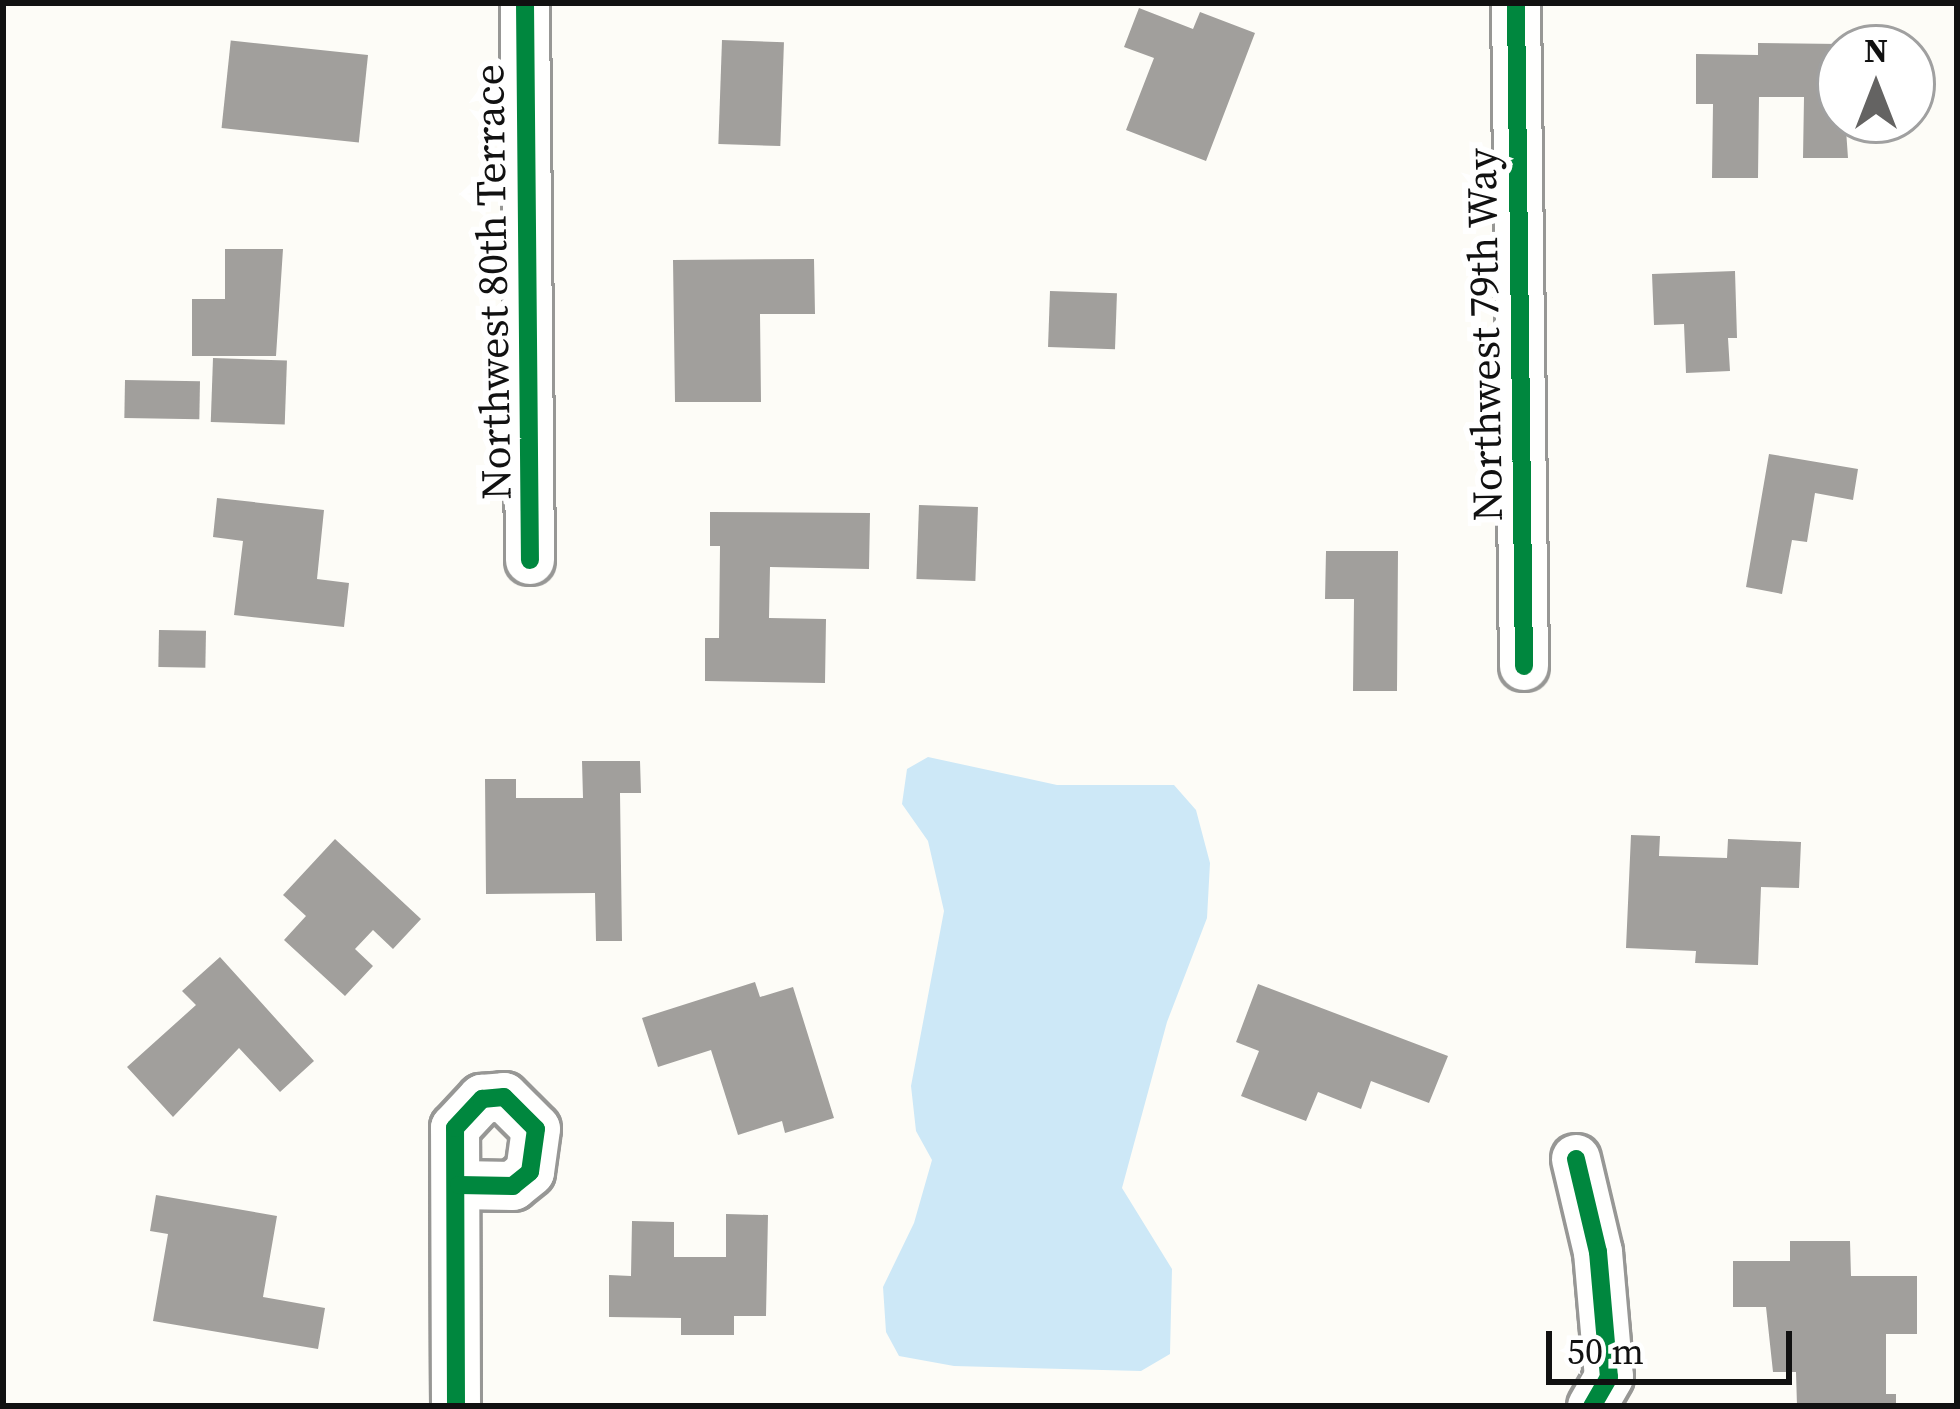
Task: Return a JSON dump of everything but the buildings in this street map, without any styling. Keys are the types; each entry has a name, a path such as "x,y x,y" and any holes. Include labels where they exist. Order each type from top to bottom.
{"street":[{"name":"Northwest 80th Terrace","path":"525,3 530,560"},
{"name":"Northwest 79th Way","path":"1516,3 1524,666"},
{"path":"1576,1159 1598,1252 1609,1377 1592,1406"},
{"path":"456,1406 459,1185"}],"water":[{"path":"928,757 1057,785 1174,785 1196,810 1210,863 1207,918 1167,1022 1122,1188 1172,1269 1170,1354 1141,1371 954,1366 899,1356 886,1332 883,1287 914,1223 932,1160 916,1131 911,1086 944,911 928,841 902,804 907,769"}],"cycle path":[{"path":"525,3 530,560"},
{"path":"1516,3 1524,666"},
{"path":"456,1406 455,1128 482,1099 504,1097 536,1129 530,1172 513,1186 459,1185"},
{"path":"1576,1159 1598,1252 1609,1377 1592,1406"}]}
